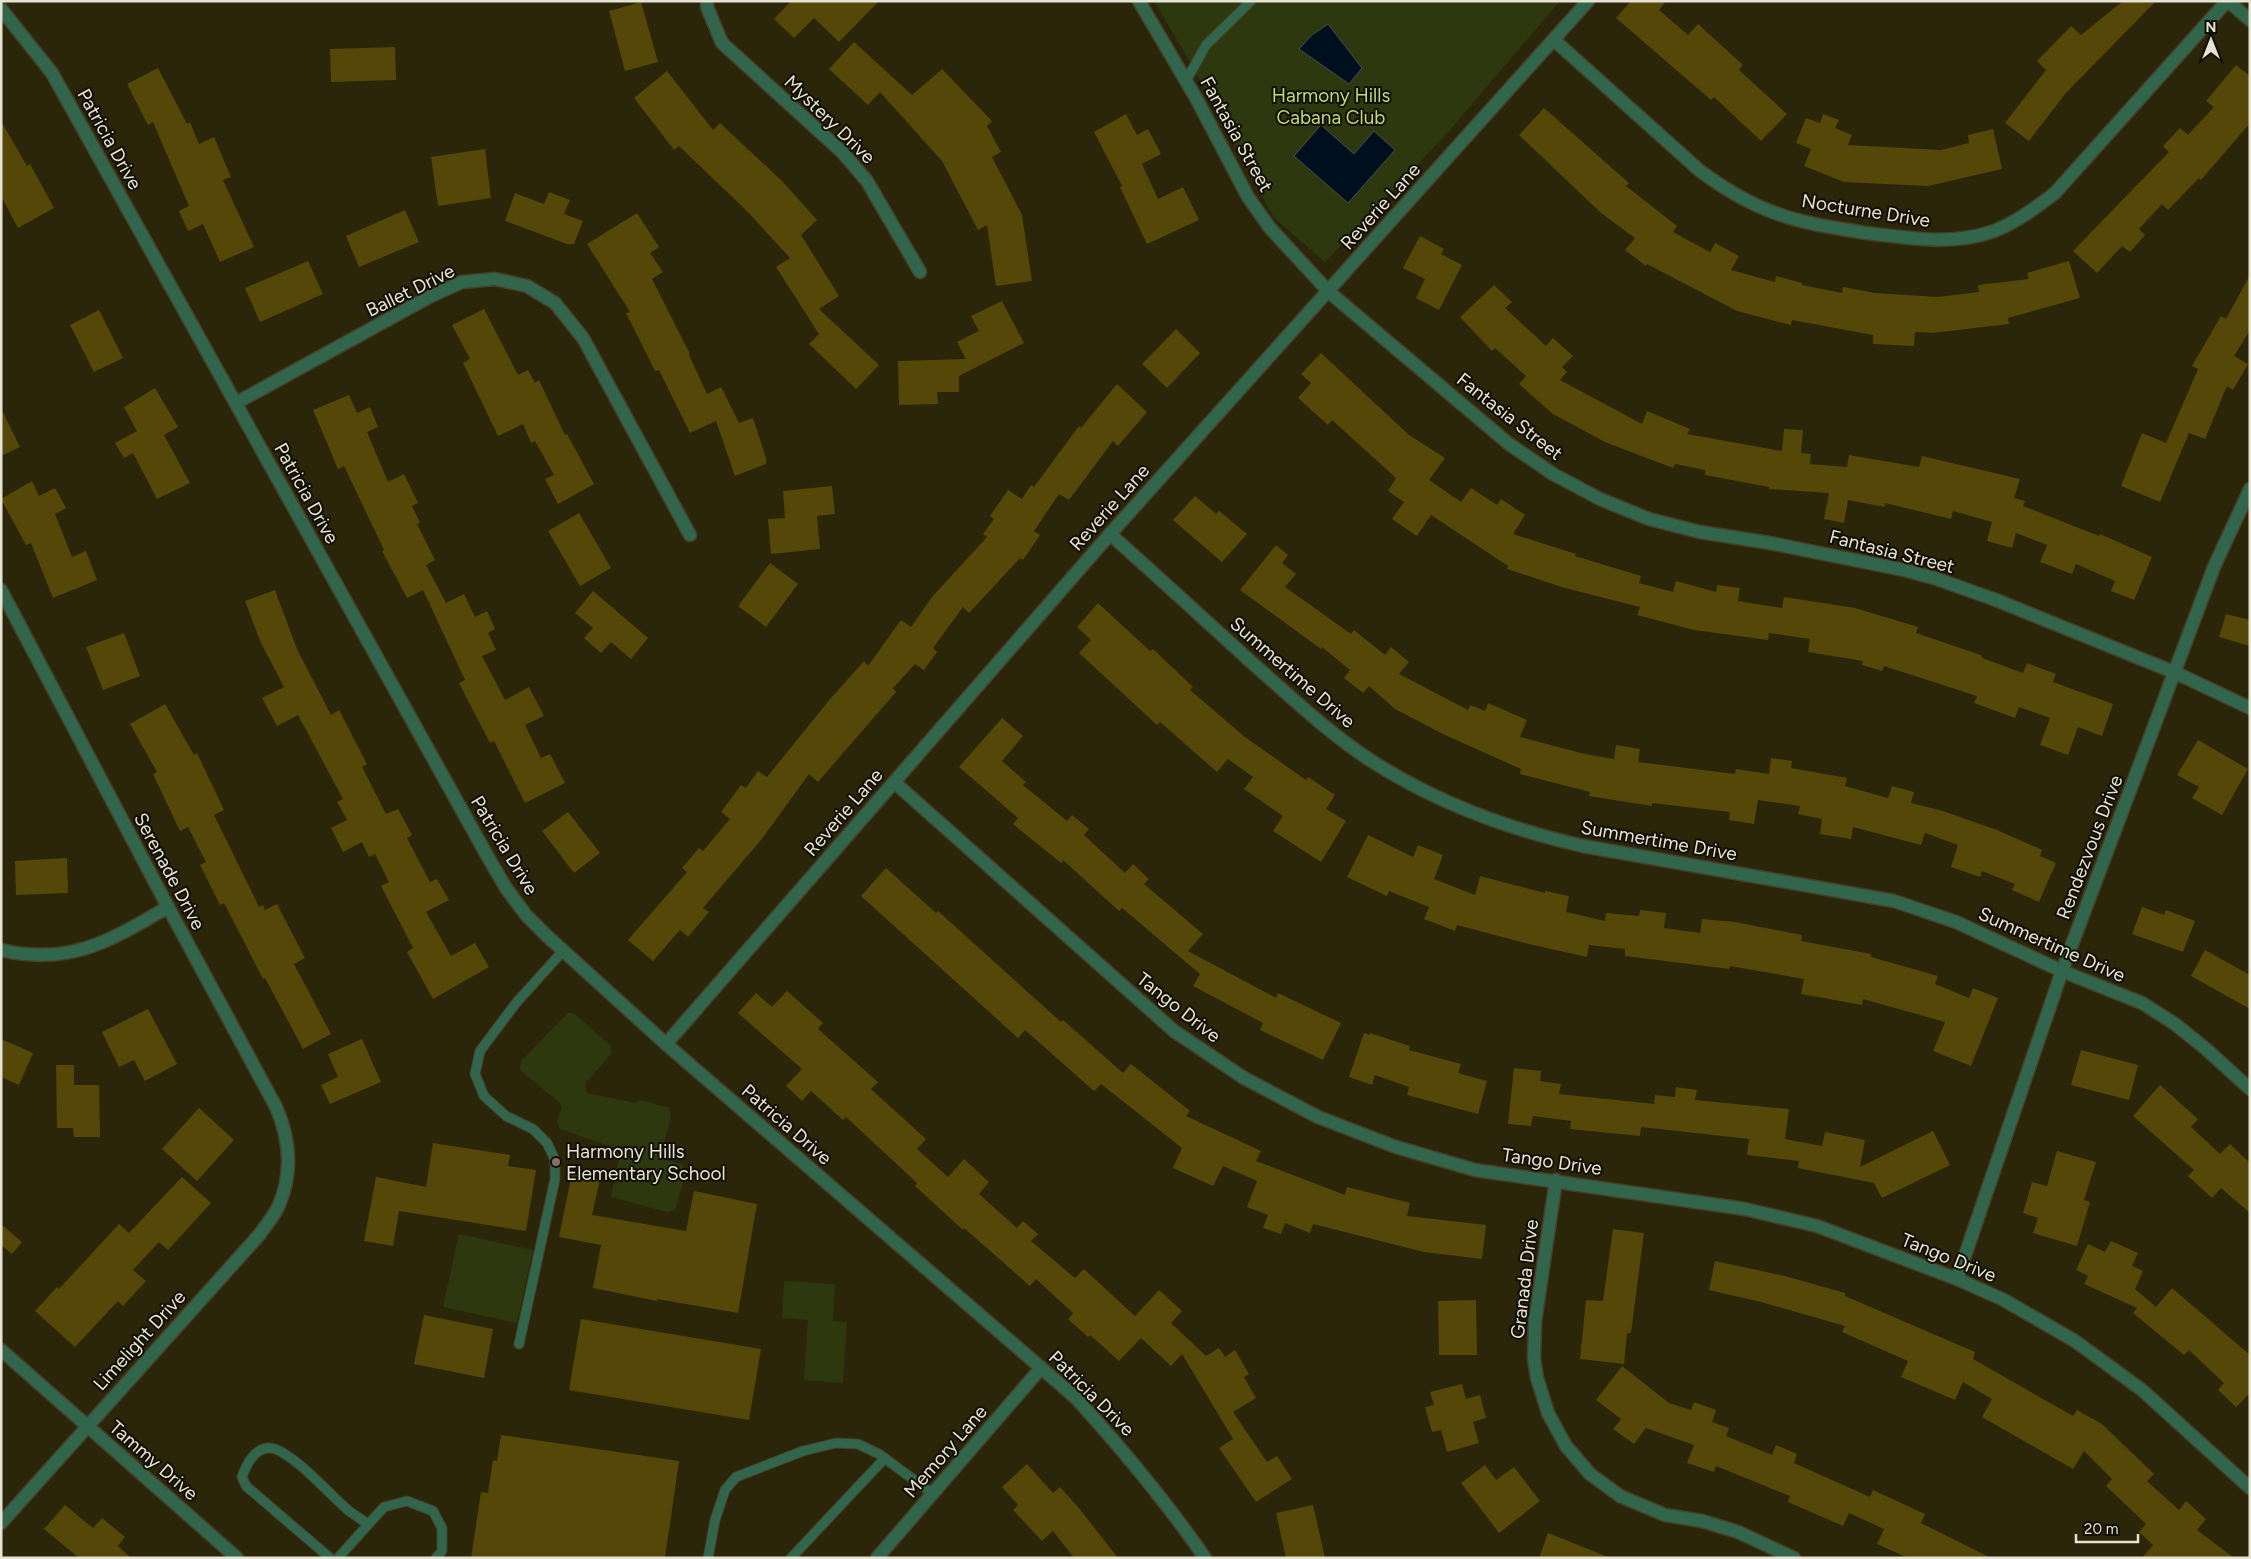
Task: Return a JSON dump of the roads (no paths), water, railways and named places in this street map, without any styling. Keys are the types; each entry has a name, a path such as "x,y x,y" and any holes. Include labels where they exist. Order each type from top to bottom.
{"street":[{"name":"Mystery Drive","path":"707,1 722,43 842,152 867,181 920,272"},
{"name":"Fantasia Street","path":"1139,1 1186,81 1248,197 1270,228 1329,292 1509,444 1553,474 1600,499 1649,519 1700,532 1770,543 1904,570 1934,578 1996,600 2176,673 2250,708"},
{"name":"Reverie Lane","path":"666,1044 1110,534 1588,1"},
{"name":"Nocturne Drive","path":"1554,40 1699,170 1724,188 1750,202 1778,214 1821,226 1921,240 1957,239 2001,227 2026,215 2055,193 2228,1"},
{"path":"2228,1 2250,20"},
{"name":"Patricia Drive","path":"1,9 52,73 502,881 526,915 666,1044 1076,1398 1125,1452 1181,1523 1205,1558"},
{"name":"Ballet Drive","path":"236,403 429,297 462,282 494,279 527,286 555,303 583,338 690,535"},
{"name":"Rendezvous Drive","path":"1957,1279 2062,971 2176,673 2214,567 2250,489"},
{"name":"Summertime Drive","path":"1110,534 1318,722 1370,759 1425,791 1483,817 1554,840 1894,901 1956,922 2062,971 2142,1004 2175,1024 2206,1048 2250,1090"},
{"name":"Serenade Drive","path":"1,590 276,1107 285,1128 290,1162 289,1173"},
{"name":"Tango Drive","path":"894,782 1174,1031 1244,1078 1318,1117 1396,1147 1475,1170 1556,1180 1745,1209 1808,1224 1886,1251 1957,1279 2002,1299 2082,1346 2142,1390 2250,1488"},
{"path":"1,950 35,956 68,954 98,945 129,930 168,907"},
{"name":"Limelight Drive","path":"1,1523 260,1234 279,1206 289,1173"},
{"name":"Granada Drive","path":"1556,1180 1535,1322 1534,1350 1537,1378 1548,1413 1566,1446 1590,1474 1620,1496 1664,1515 1702,1521 1738,1532 1794,1558"},
{"name":"Tammy Drive","path":"1,1350 236,1558"},
{"name":"Memory Lane","path":"877,1558 1041,1368"}],"lane":[{"path":"1186,81 1206,45 1251,1"},
{"path":"519,1344 555,1179 555,1160 547,1142 533,1129 506,1116 484,1096 475,1074 480,1051 516,1003 563,951"},
{"path":"708,1558 715,1520 722,1498 725,1490 736,1477 803,1451 836,1443 858,1444 885,1458 933,1494"},
{"path":"330,1558 246,1486 242,1477 245,1468 255,1454 270,1448 288,1456 349,1511 368,1524"},
{"path":"792,1558 885,1458"},
{"path":"338,1558 384,1507 407,1501 433,1511 442,1528 442,1551 436,1558"}],"water":[{"path":"1328,24 1362,68 1349,84 1299,49 1312,35"},
{"path":"1321,125 1354,154 1374,131 1395,150 1348,203 1294,156"}],"place":[{"name":"Harmony Hills Elementary School","path":"556,1162"}],"park label":[{"name":"Harmony Hills Cabana Club","path":"1331,106"}]}
